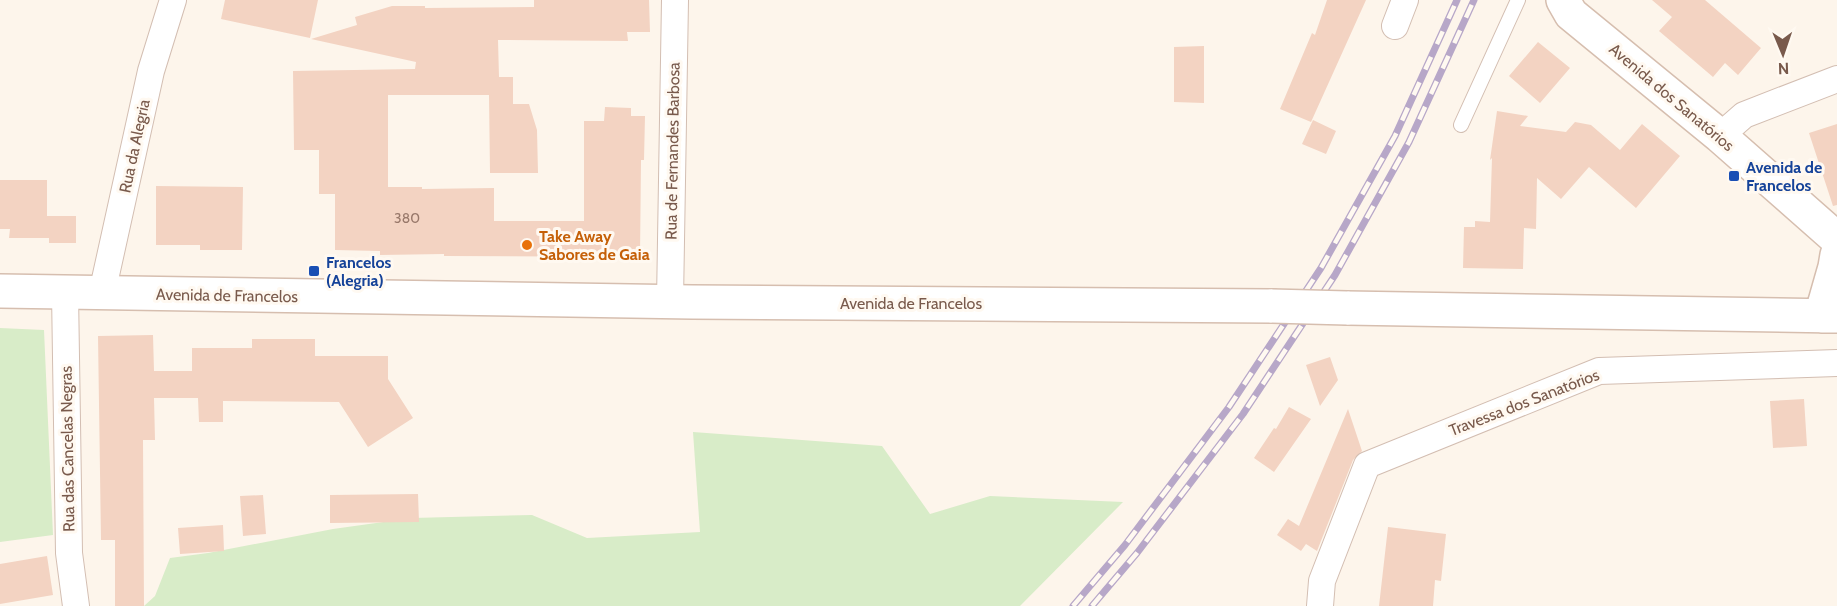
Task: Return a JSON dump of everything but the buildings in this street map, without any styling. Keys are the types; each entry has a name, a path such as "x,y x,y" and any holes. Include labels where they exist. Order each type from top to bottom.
{"main road":[{"name":"Avenida dos Sanatórios","path":"1563,0 1571,14 1720,136 1837,240"},
{"name":"Avenida de Francelos","path":"0,291 670,301 1272,306 1829,316 1837,255"}],"street":[{"name":"Rua da Alegria","path":"102,293 151,71 173,0"},
{"name":"Rua de Fernandes Barbosa","path":"670,301 675,0"},
{"path":"1395,26 1405,0"},
{"path":"1720,136 1744,115 1837,79"},
{"name":"Rua das Cancelas Negras","path":"65,292 69,553 76,606"},
{"name":"Travessa dos Sanatórios","path":"1320,606 1322,581 1367,465 1599,371 1837,363"}],"lane":[{"path":"1461,125 1518,0"}],"green space":[{"path":"0,328 44,330 53,535 0,542"},
{"path":"693,432 882,446 930,514 990,496 1123,502 1020,606 144,606 155,596 170,558 333,529 412,518 532,515 587,538 700,532"}],"railway":[{"path":"1073,606 1125,545 1229,407 1321,268 1395,136 1457,0"},
{"path":"1092,606 1137,553 1243,414 1335,275 1409,142 1474,0"}],"place":[{"name":"Avenida de Francelos","path":"1734,176"},
{"name":"Take Away Sabores de Gaia","path":"527,245"},
{"name":"Francelos (Alegria)","path":"314,271"}]}
